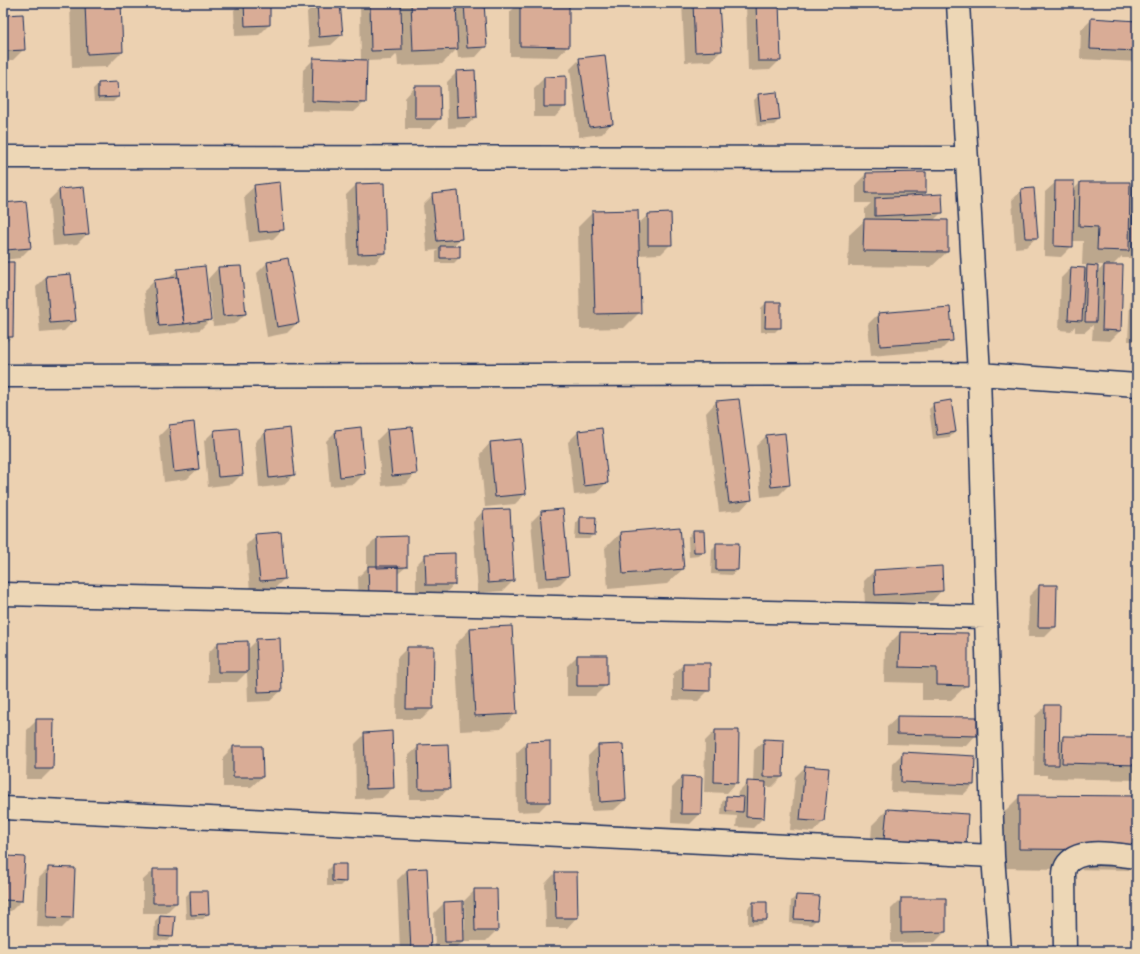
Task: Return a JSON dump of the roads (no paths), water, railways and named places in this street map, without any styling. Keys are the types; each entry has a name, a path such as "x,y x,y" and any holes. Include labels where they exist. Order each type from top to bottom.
{"street":[{"path":"958,3 979,374 993,856 1000,951"},
{"path":"3,157 967,158"},
{"path":"3,376 979,374 1137,385"},
{"path":"3,594 986,617"},
{"path":"3,808 993,856"},
{"path":"1065,951 1064,875 1066,866 1078,855 1090,853 1137,857"}]}
